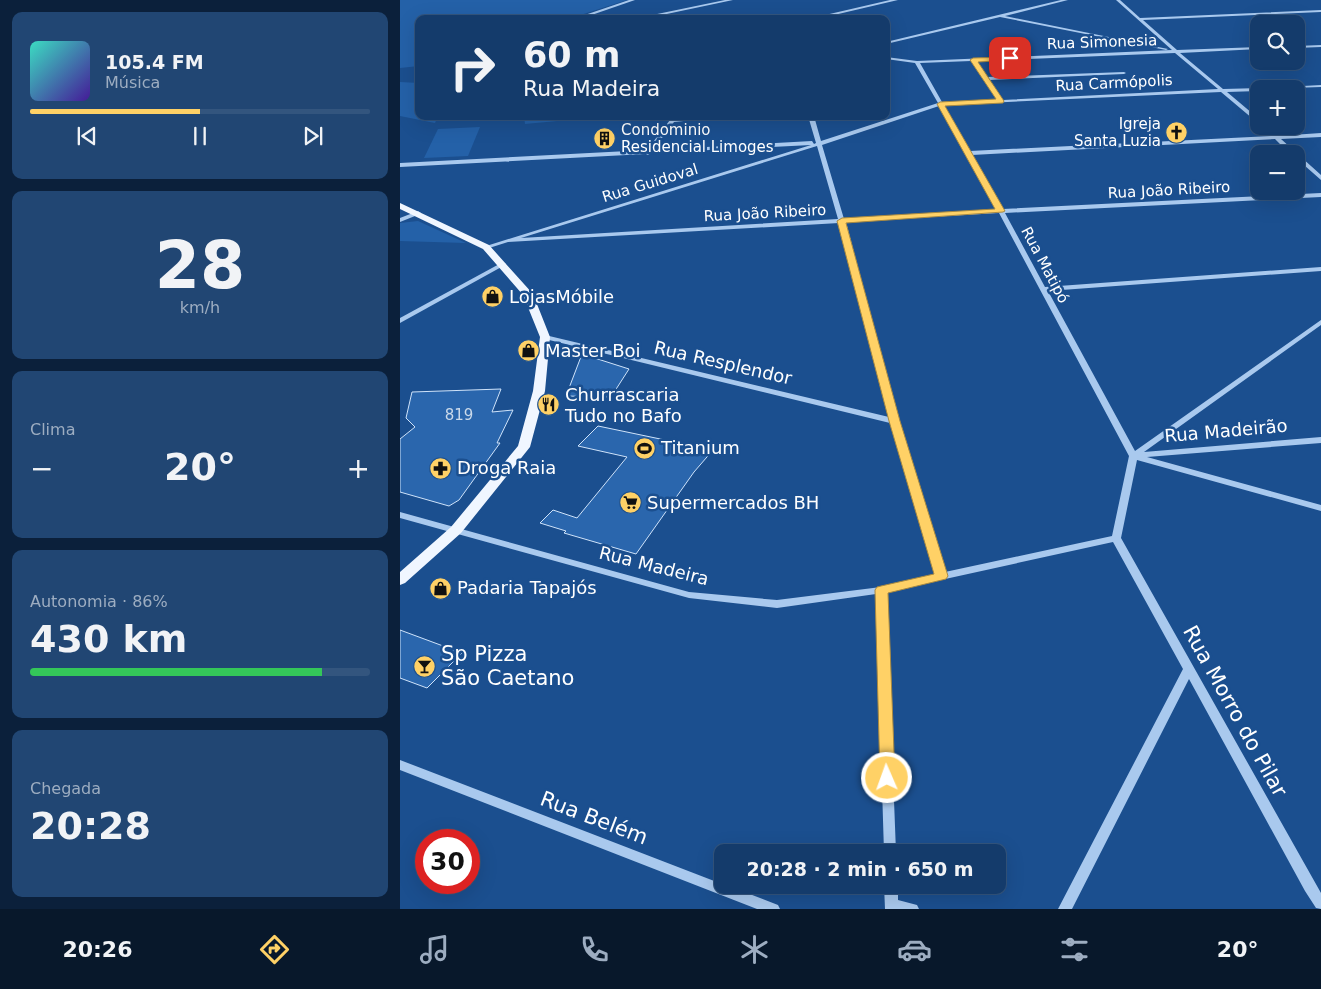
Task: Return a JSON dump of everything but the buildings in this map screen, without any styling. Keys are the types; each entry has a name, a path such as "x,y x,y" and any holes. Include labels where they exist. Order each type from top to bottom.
{"main road":[{"path":"400,206 486,247 528,294 545,337 540,391 524,448 456,530 400,580"}],"street":[{"path":"587,15 632,0"},
{"path":"655,15 731,0"},
{"path":"828,15 896,0"},
{"path":"890,42 1066,0"},
{"path":"1118,0 1250,114"},
{"path":"1140,19 1321,12"},
{"path":"996,16 1175,51"},
{"path":"1305,47 1321,46"},
{"name":"Rua Simonesia","path":"890,59 917,62 1250,48"},
{"path":"973,60 1000,101"},
{"name":"Rua Matipó","path":"917,62 1001,211 1133,456"},
{"path":"986,79 1124,73"},
{"path":"1305,87 1321,86"},
{"name":"Rua Carmópolis","path":"940,104 1250,90"},
{"name":"Rua Guidoval","path":"890,120 940,104"},
{"path":"648,153 672,121 680,120"},
{"path":"812,120 842,221 894,421 941,576"},
{"name":"Rua Guidoval","path":"510,240 890,120"},
{"path":"1273,135 1284,145"},
{"path":"969,153 1321,135"},
{"path":"400,165 818,143"},
{"path":"1305,164 1321,178"},
{"name":"Rua João Ribeiro","path":"510,240 1321,194"},
{"path":"400,220 418,213"},
{"path":"577,219 571,226 571,229 575,234 583,236"},
{"path":"486,247 510,240"},
{"path":"400,321 503,264"},
{"path":"1043,289 1321,269"},
{"path":"1116,538 1133,456 1321,322"},
{"name":"Rua Resplendor","path":"545,337 894,421"},
{"name":"Rua Madeirão","path":"1133,456 1321,440"},
{"path":"1133,456 1321,508"},
{"name":"Rua Madeira","path":"400,515 689,595 777,604 881,590 1116,538"},
{"name":"Rua Morro do Pilar","path":"1116,538 1315,888 1321,904"},
{"path":"881,590 890,844"},
{"path":"1065,909 1189,668"},
{"name":"Rua Belém","path":"400,765 773,909"},
{"path":"891,894 892,907 912,909"}],"shaded area":[{"path":"400,0 627,0 580,15 415,15 415,66 400,68"},
{"path":"400,82 415,83 415,119 400,116"},
{"path":"420,120 436,120 435,123"},
{"path":"524,120 568,120 525,124"},
{"path":"480,127 468,156 424,158 438,129"},
{"path":"418,221 466,243 400,241 400,223"}],"place":[{"name":"Igreja Santa Luzia","path":"1177,133"},
{"name":"Condominio Residencial Limoges","path":"605,139"},
{"name":"LojasMóbile","path":"493,297"},
{"name":"Master Boi","path":"529,351"},
{"name":"Churrascaria Tudo no Bafo","path":"549,405"},
{"name":"Titanium","path":"645,448"},
{"name":"Droga Raia","path":"441,468"},
{"name":"Supermercados BH","path":"631,503"},
{"name":"Padaria Tapajós","path":"441,588"},
{"name":"Sp Pizza São Caetano","path":"425,666"}],"route":[{"path":"887,778 881,590 941,576 894,421 842,221 1001,211 940,104 1000,101 973,60 1010,58"}]}
